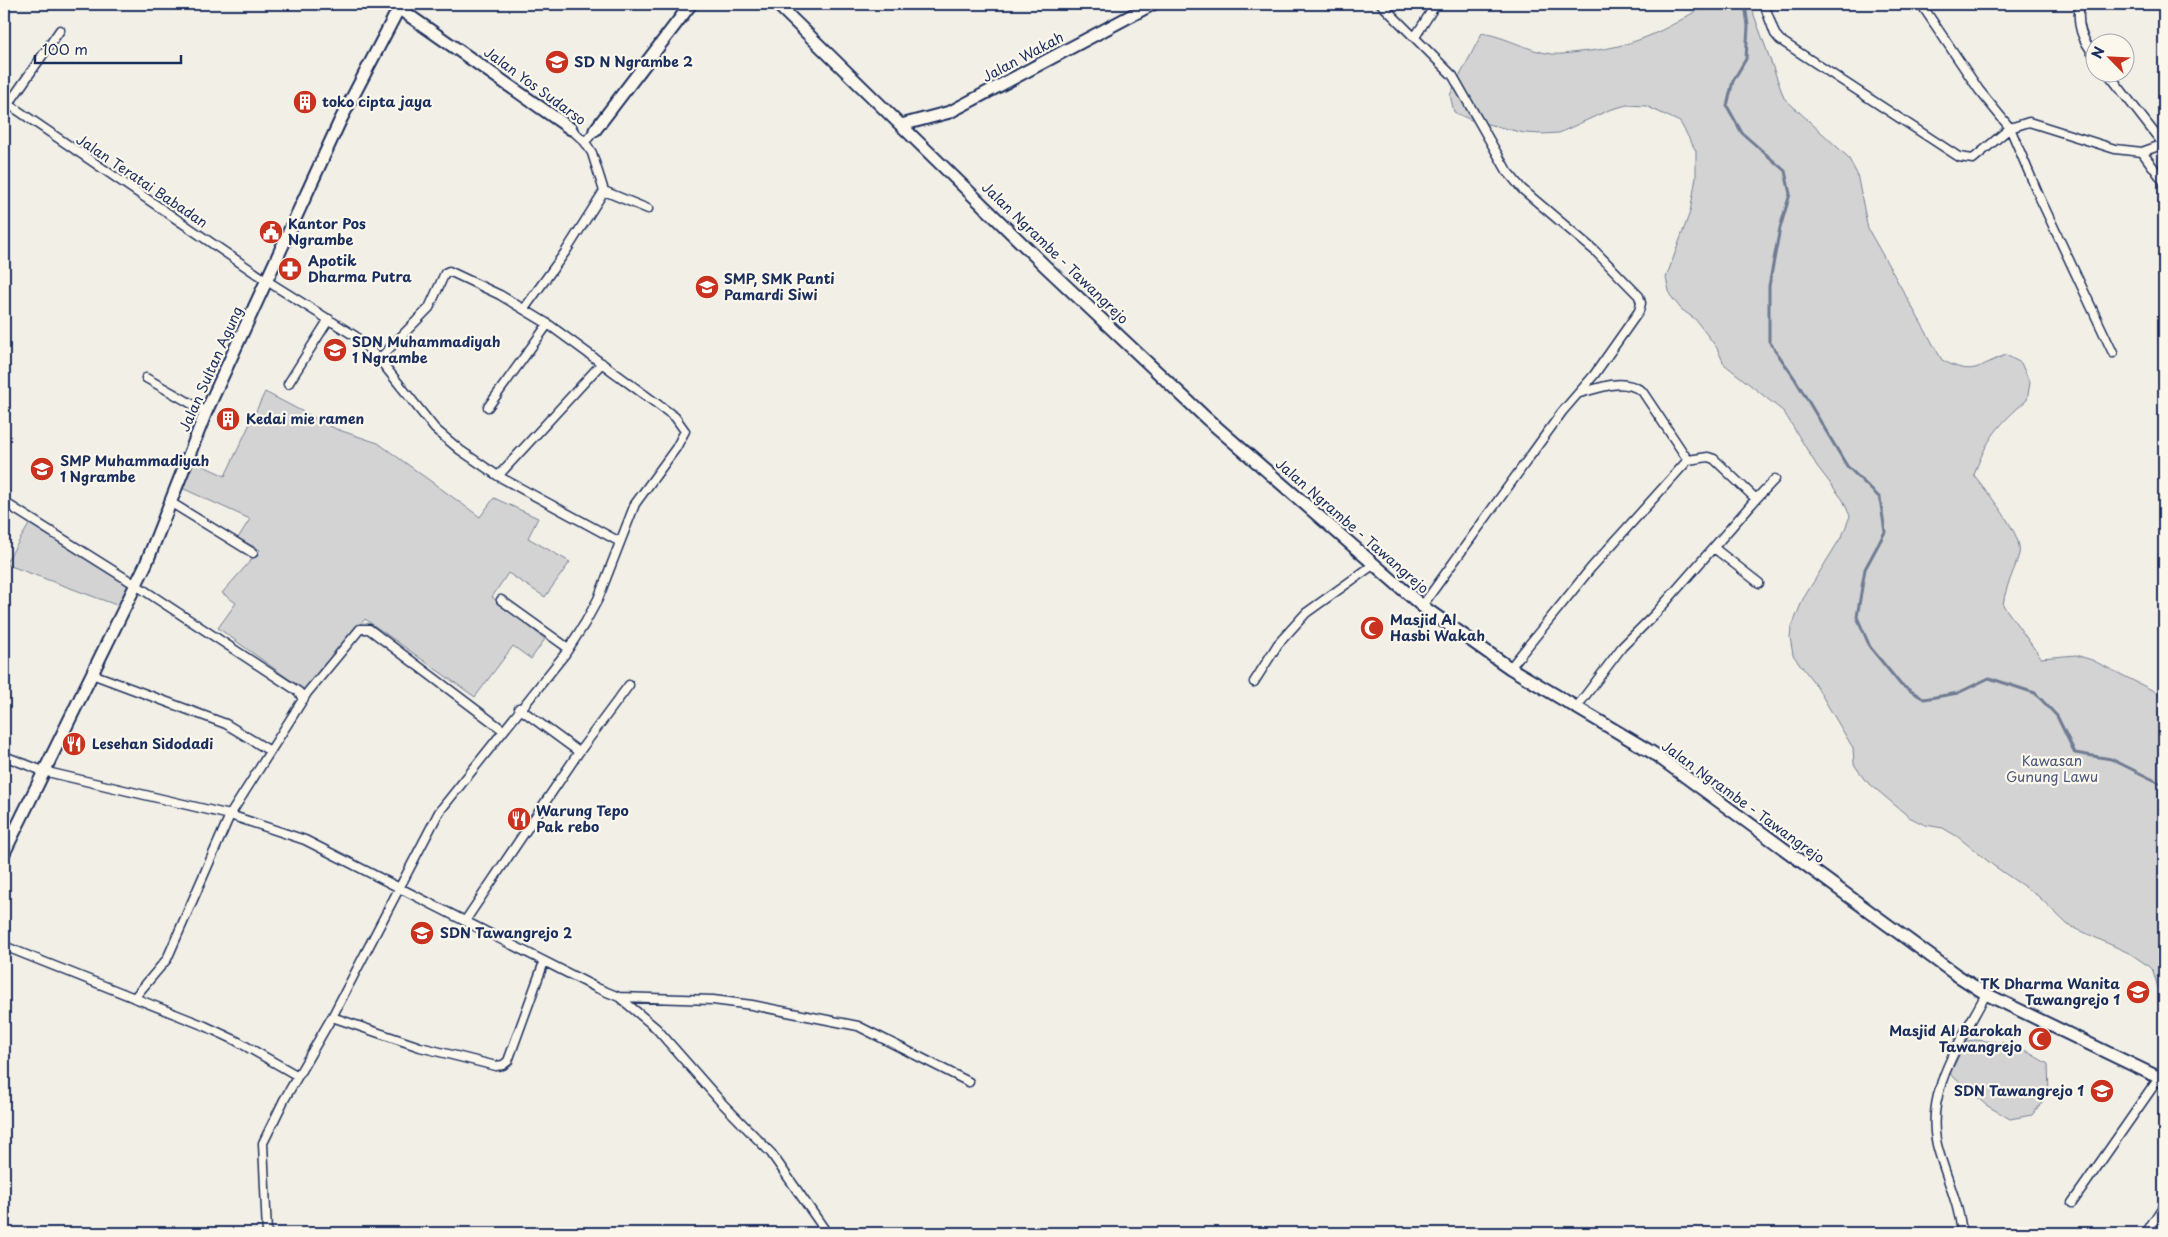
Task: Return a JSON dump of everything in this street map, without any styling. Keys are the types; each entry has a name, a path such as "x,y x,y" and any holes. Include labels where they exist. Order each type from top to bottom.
{"main road":[{"name":"Jalan Yos Sudarso","path":"595,130 691,4"},
{"name":"Jalan Ngrambe - Tawangrejo","path":"777,4 1045,266 1206,418 1422,606 1510,668 1653,754 1725,804 1763,835 1904,939 1986,994 2162,1079"},
{"name":"Jalan Wakah","path":"901,125 950,112 1153,4"},
{"name":"Jalan Yos Sudarso","path":"398,5 571,129"},
{"name":"Jalan Sultan Agung","path":"4,853 136,585 206,412 340,121 398,5"}],"street":[{"path":"1381,4 1453,76 1507,171 1522,189 1595,251 1640,300 1639,311 1580,393 1562,412 1422,606"},
{"path":"1415,37 1436,4"},
{"path":"1764,4 1775,34 1780,40 1959,157 1972,159 2010,128 2029,122 2115,148 2142,152 2164,144 2116,82"},
{"path":"1921,4 1979,90 2010,128 2039,196 2114,352"},
{"path":"2080,4 2077,18 2086,45"},
{"path":"6,103 60,30"},
{"name":"Jalan Teratai Babadan","path":"6,103 267,281 355,336 379,359 435,429 498,476 620,542"},
{"name":"Jalan Yos Sudarso","path":"571,129 585,142 595,130"},
{"path":"585,142 592,152 604,190 648,209"},
{"path":"2142,152 2164,182"},
{"path":"524,309 566,251 604,190"},
{"path":"267,1233 263,1143 298,1076 332,1018 401,887 423,839 439,812 568,648 598,599 635,504 680,443 685,431 675,417 548,324 524,309 449,271 445,273 429,308 379,359"},
{"path":"288,384 330,319"},
{"path":"488,407 548,324"},
{"path":"498,476 602,363"},
{"path":"146,378 206,412"},
{"path":"1580,393 1621,382 1636,387 1642,392 1688,460"},
{"path":"1510,668 1591,568 1688,460 1714,458 1756,499"},
{"path":"1576,708 1622,647 1656,614 1775,479"},
{"path":"4,502 136,585 299,692 303,700"},
{"path":"170,502 253,553"},
{"path":"1714,548 1759,583"},
{"path":"1254,682 1278,644 1306,613 1373,565"},
{"path":"501,600 568,648"},
{"path":"134,998 167,959 230,815 303,700 360,629 369,629 503,730"},
{"path":"92,674 226,724 270,751"},
{"path":"465,921 579,752 628,685"},
{"path":"519,708 579,752"},
{"path":"4,756 43,772 230,815 305,840 401,887 544,962 619,997 656,1028 722,1103 771,1153 827,1233"},
{"path":"4,946 235,1040 298,1076"},
{"path":"332,1018 420,1048 496,1066 503,1065 508,1060 544,962"},
{"path":"1962,1233 1958,1205 1938,1151 1936,1112 1946,1068 1986,994"},
{"path":"619,997 713,1000 752,1005 858,1026 969,1082"},
{"path":"2072,1204 2162,1079"},
{"path":"2146,1233 2164,1205"}],"green space":[{"name":"Kawasan Gunung Lawu","path":"1707,4 1750,4 1784,98 1848,157 1857,174 1868,229 1942,360 1968,369 1981,366 2006,355 2021,363 2030,383 2027,400 2008,417 1995,433 1984,451 1974,475 2003,513 2016,536 2019,554 2003,605 2041,658 2076,655 2092,660 2158,693 2164,702 2164,1008 2153,971 2147,965 2131,954 2068,925 2038,896 1994,866 1958,837 1943,828 1925,825 1909,817 1864,779 1854,764 1853,748 1815,684 1793,655 1790,637 1791,629 1803,599 1843,534 1850,516 1843,500 1817,466 1784,412 1724,364 1717,348 1695,319 1681,309 1670,295 1666,278 1690,212 1696,177 1696,151 1680,122 1646,106 1627,105 1609,110 1559,133 1542,134 1524,133 1471,120 1454,112 1450,95 1482,33 1552,54 1598,50 1615,47 1646,37 1676,23"},
{"path":"265,392 336,429 378,443 480,517 494,498 538,518 528,538 570,562 545,597 508,573 492,597 545,639 531,659 513,646 475,697 365,619 304,690 218,628 236,603 222,593 260,550 238,538 250,519 182,488 193,461 225,476"},
{"path":"30,523 130,584 119,606 5,564"},
{"path":"1976,1040 2014,1044 2048,1064 2049,1093 2032,1115 2010,1119 1986,1105 1950,1074 1966,1041"}],"waterway":[{"path":"1745,4 1748,26 1746,59 1733,81 1727,106 1742,133 1785,171 1790,194 1780,228 1769,286 1769,341 1795,379 1847,466 1880,498 1885,532 1865,569 1857,617 1870,647 1901,685 1924,699 1958,693 1989,678 2035,693 2057,716 2075,753 2111,759 2164,785"}],"place":[{"name":"SD N Ngrambe 2","path":"557,62"},
{"name":"toko cipta jaya","path":"305,102"},
{"name":"Kantor Pos Ngrambe","path":"271,232"},
{"name":"Apotik Dharma Putra","path":"290,269"},
{"name":"SMP, SMK Panti Pamardi Siwi","path":"707,287"},
{"name":"SDN Muhammadiyah 1 Ngrambe","path":"335,350"},
{"name":"Kedai mie ramen","path":"228,419"},
{"name":"SMP Muhammadiyah 1 Ngrambe","path":"42,469"},
{"name":"Masjid Al Hasbi Wakah","path":"1372,628"},
{"name":"Lesehan Sidodadi","path":"74,744"},
{"name":"Warung Tepo Pak rebo","path":"519,819"},
{"name":"SDN Tawangrejo 2","path":"422,933"},
{"name":"TK Dharma Wanita Tawangrejo 1","path":"2138,992"},
{"name":"Masjid Al Barokah Tawangrejo","path":"2040,1039"},
{"name":"SDN Tawangrejo 1","path":"2102,1091"}]}
